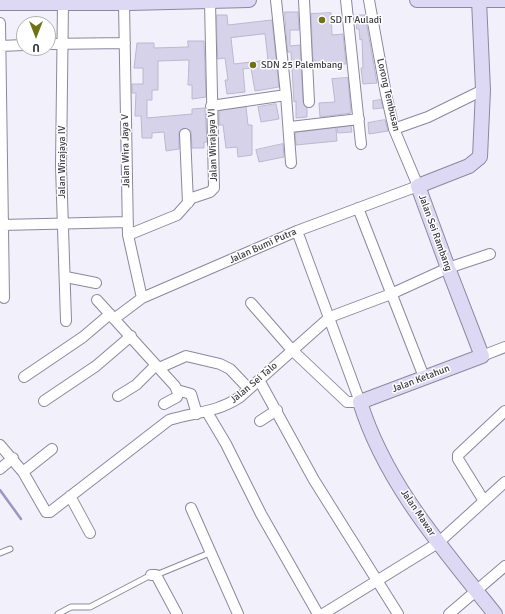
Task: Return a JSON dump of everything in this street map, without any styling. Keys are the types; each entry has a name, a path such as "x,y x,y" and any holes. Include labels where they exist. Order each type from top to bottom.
{"street":[{"path":"0,3 54,1 128,2 249,0"},
{"path":"276,0 290,127 291,163"},
{"path":"304,0 309,102"},
{"path":"346,0 361,144"},
{"name":"Lorong Tembusan","path":"369,0 394,129 418,186"},
{"path":"417,0 505,0"},
{"name":"Jalan Wirajaya IV","path":"54,1 62,44 63,222 66,277 66,321"},
{"name":"Jalan Wirajaya VI","path":"128,235 177,215 195,197 210,192 214,188 210,1"},
{"name":"Jalan Sei Rambang","path":"479,1 483,90 482,150 480,157 469,166 418,186 482,356"},
{"name":"Jalan Wira Jaya V","path":"128,2 125,43 128,235 142,298"},
{"path":"0,23 4,298"},
{"path":"56,44 125,43"},
{"path":"0,46 16,45"},
{"path":"394,129 428,116 483,90"},
{"path":"212,106 286,95"},
{"path":"290,127 358,119"},
{"path":"185,134 188,203"},
{"name":"Jalan Bumi Putra","path":"24,377 142,298 298,231 418,186"},
{"path":"358,208 424,377"},
{"path":"2,225 63,222 128,222"},
{"path":"251,303 292,350 347,402 360,402 298,231"},
{"name":"Jalan Sei Talo","path":"0,445 13,458 46,512 50,512 169,420 226,406 260,380 330,317 391,294 448,268 490,254"},
{"path":"66,277 96,283"},
{"path":"97,300 158,366 177,390 191,394 202,413 226,444 260,514 318,614"},
{"path":"44,401 96,366 131,336"},
{"path":"482,356 505,347"},
{"path":"118,396 136,385 158,366 186,356 213,362 230,369 249,389"},
{"name":"Jalan Ketahun","path":"360,402 482,356"},
{"path":"260,380 314,480 398,614"},
{"path":"164,404 177,397 177,390"},
{"name":"Jalan Mawar","path":"360,402 386,466 438,543 495,614"},
{"path":"260,421 277,410"},
{"path":"484,501 458,459 458,455 505,411"},
{"path":"22,472 52,449"},
{"path":"0,469 13,458"},
{"path":"323,614 438,543 505,482"},
{"path":"70,496 90,533"},
{"path":"191,508 212,552 238,614"},
{"path":"449,614 477,592 505,566"},
{"path":"153,575 177,614"}],"lane":[{"path":"0,553 10,549"},
{"path":"58,614 71,607 90,607 153,575 212,552"}],"building":[{"path":"285,12 298,12 299,30 290,30 290,46 300,45 303,102 307,108 307,117 296,118 296,101 294,102 291,52 288,52"},
{"path":"331,13 332,35 343,34 346,64 336,64 336,62 316,63 316,61 313,61 311,14"},
{"path":"217,15 227,15 228,25 272,20 279,87 255,91 251,68 243,69 245,92 227,94 225,80 228,80 225,58 218,59","holes":["265,34 268,60 234,64 231,38"]},
{"path":"356,15 365,15 377,83 363,84 361,68 363,68 362,39 360,40 359,29 357,29"},
{"path":"188,41 204,41 206,97 192,99 192,85 188,85 189,60 158,61 158,90 152,90 152,100 147,100 147,118 192,114 192,109 205,108 207,142 204,142 204,148 192,148 191,131 184,128 179,131 179,149 166,151 164,132 152,133 152,138 142,138 141,116 135,116 136,93 132,93 132,84 143,84 143,68 134,68 137,43 154,43 154,48 188,47"},
{"path":"348,78 351,113 320,117 319,103 335,102 332,79"},
{"path":"381,100 383,108 373,109 373,101"},
{"path":"276,104 279,119 261,122 258,107"},
{"path":"246,107 248,125 252,125 252,155 238,157 237,147 226,148 223,125 219,125 219,111"},
{"path":"385,120 388,131 369,134 368,123"},
{"path":"351,126 352,132 338,133 337,128"},
{"path":"336,128 337,141 296,145 295,133"},
{"path":"283,144 284,157 259,162 256,150"}],"waterway":[{"path":"0,490 21,519"}],"place":[{"name":"SD IT Auladi","path":"322,20"},
{"name":"SDN 25 Palembang","path":"253,65"}]}
